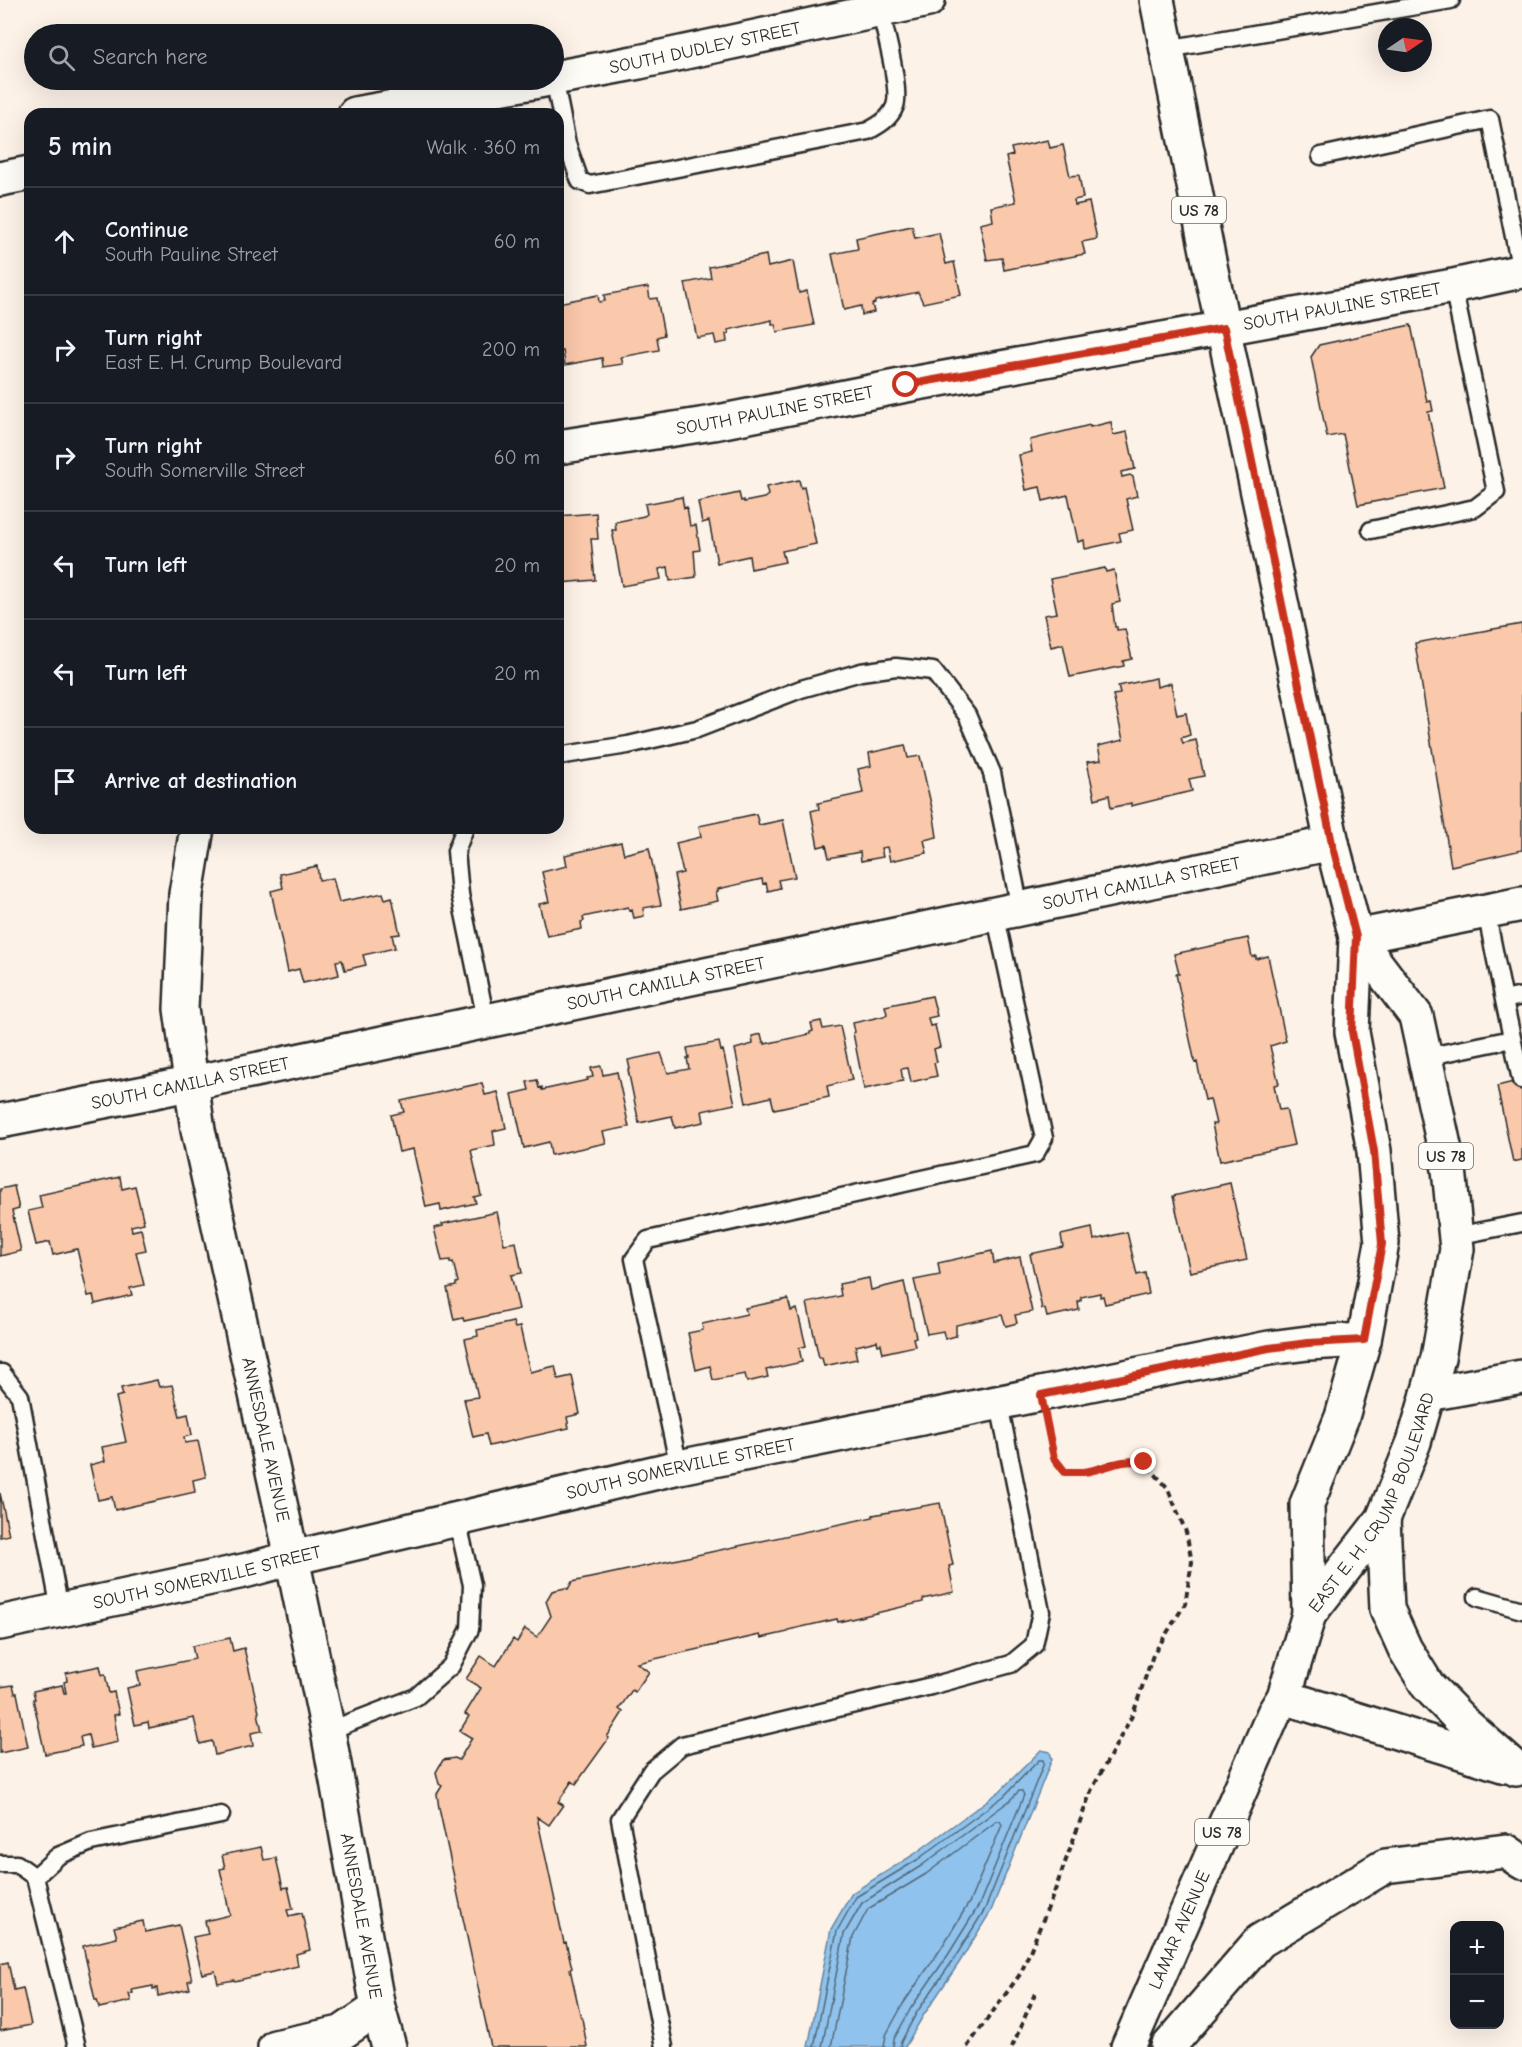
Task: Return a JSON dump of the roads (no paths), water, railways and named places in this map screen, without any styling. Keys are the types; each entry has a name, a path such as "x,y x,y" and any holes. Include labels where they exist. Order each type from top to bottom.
{"main road":[{"name":"SOUTH DUDLEY STREET","path":"564,76 928,0"},
{"name":"EAST E. H. CRUMP BOULEVARD","path":"1157,0 1332,843 1356,937 1352,1032 1374,1151 1382,1244 1364,1340 1342,1417 1307,1504 1309,1614"},
{"path":"388,108 488,90"},
{"path":"0,179 24,174"},
{"name":"SOUTH PAULINE STREET","path":"564,446 713,423 906,385 1453,286 1521,271"},
{"name":"ANNESDALE AVENUE","path":"196,834 186,894 182,1009 190,1082 200,1141 328,1731 378,2008 389,2047"},
{"name":"SOUTH CAMILLA STREET","path":"0,1121 1332,843"},
{"path":"1356,937 1522,904"},
{"name":"EAST E. H. CRUMP BOULEVARD","path":"1309,1614 1383,1519 1414,1442 1438,1358 1457,1248 1449,1170 1416,1016 1356,937"},
{"name":"SOUTH SOMERVILLE STREET","path":"0,1623 248,1570 679,1467 1269,1348 1364,1340"},
{"path":"1428,1394 1522,1377"},
{"path":"1383,1519 1387,1609 1405,1649 1428,1686 1465,1724 1519,1770"},
{"name":"LAMAR AVENUE","path":"1128,2047 1274,1713 1284,1697 1309,1614"},
{"path":"1284,1697 1519,1770"},
{"path":"1168,2047 1260,1941 1385,1866 1506,1851 1522,1862"},
{"path":"275,2047 341,2033 378,2008"}],"lane":[{"path":"1167,49 1451,0"},
{"path":"564,129 580,181 590,185 868,131 886,121 896,105 895,76 880,10"},
{"path":"556,90 560,108"},
{"path":"1321,156 1490,118 1521,271"},
{"path":"1371,530 1475,508 1496,492 1453,286"},
{"path":"564,755 628,745 698,729 801,689 861,672 897,667 933,672 967,715 992,773 1008,910 1044,1138 1035,1154 648,1240 634,1258 679,1467"},
{"path":"463,834 456,851 460,894 486,1020"},
{"path":"1486,911 1521,1080"},
{"path":"1503,1000 1522,996"},
{"path":"1425,1057 1512,1039"},
{"path":"1456,1236 1522,1222"},
{"path":"0,1374 2,1373 20,1396 60,1610"},
{"path":"664,2047 620,1819 651,1771 682,1745 943,1683 1011,1664 1034,1645 1041,1612 999,1404"},
{"path":"328,1731 416,1697 451,1666 470,1629 472,1585 457,1519"},
{"path":"1477,1597 1522,1610"},
{"path":"35,1877 58,1856 91,1842 221,1815"},
{"path":"0,1864 17,1864 35,1877 77,2047"}],"water":[{"path":"1041,1750 1050,1752 1052,1759 991,1911 905,2047 808,2047 831,1929 852,1893 913,1855 1000,1791"}]}
